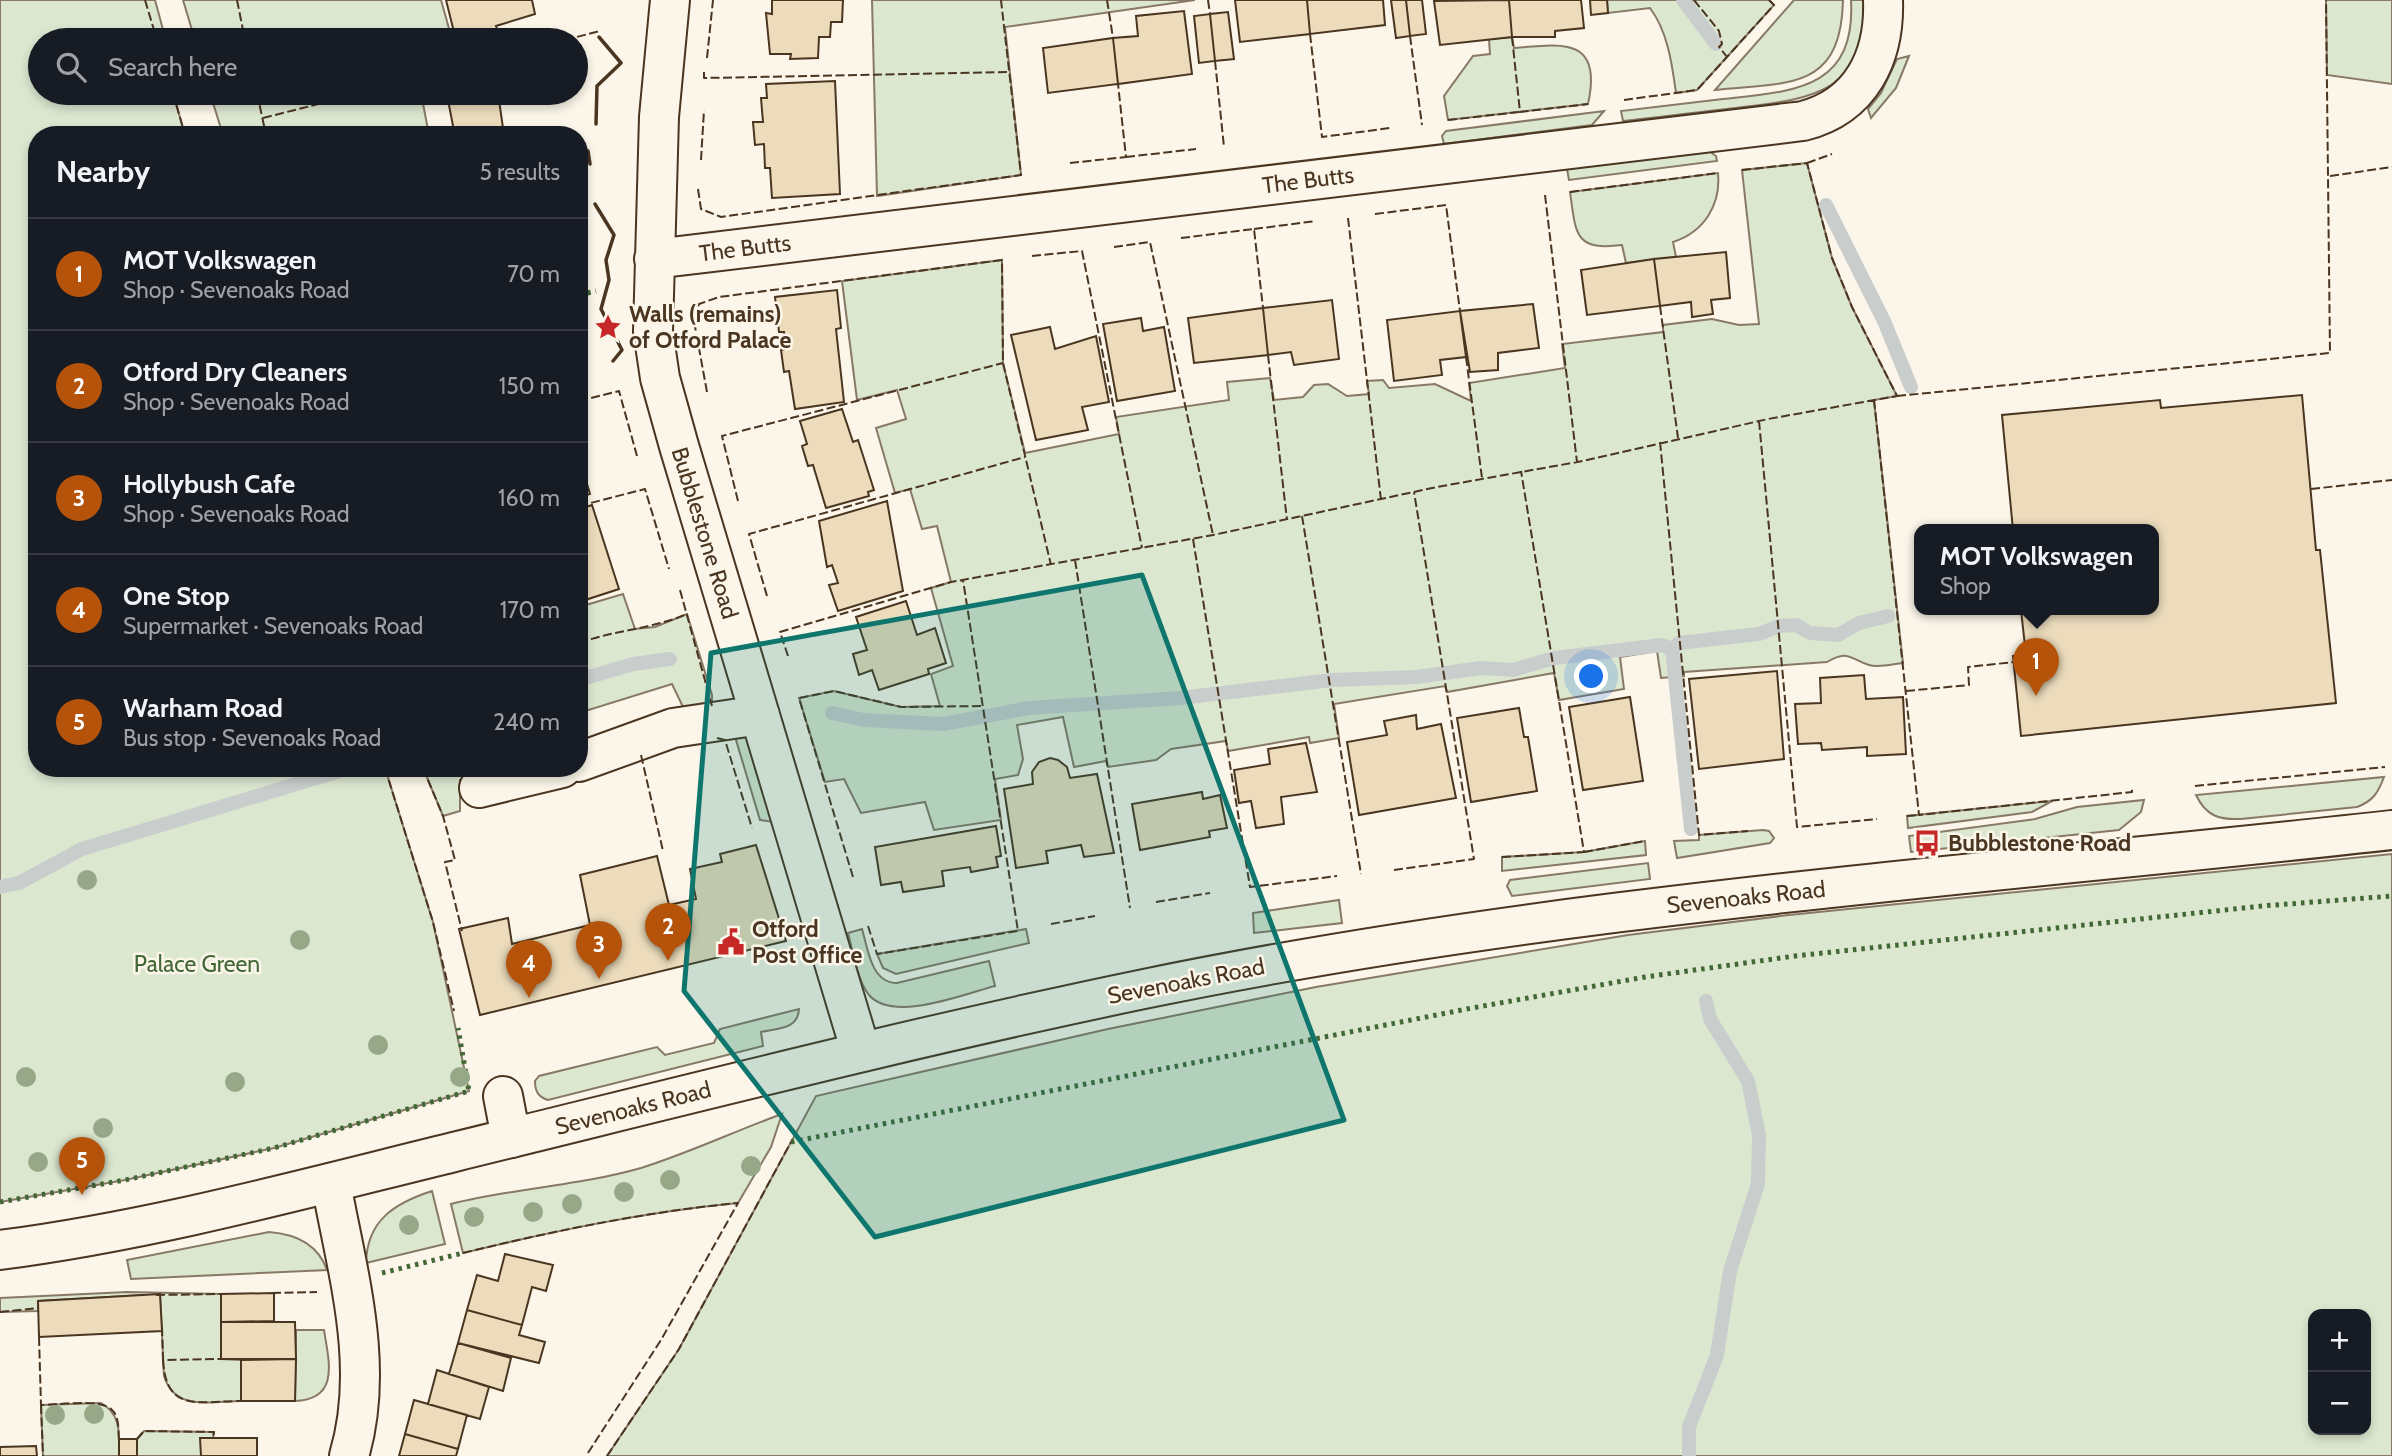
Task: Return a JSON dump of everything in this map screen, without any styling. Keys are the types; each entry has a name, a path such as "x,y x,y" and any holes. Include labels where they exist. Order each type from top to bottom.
{"street":[{"name":"Bubblestone Road","path":"670,0 660,104 654,259 653,336 660,378 861,1052"},
{"name":"The Butts","path":"654,259 1804,121 1823,115 1842,103 1869,73 1882,40 1883,0"},
{"path":"588,759 673,728 760,715"},
{"path":"479,788 525,777"},
{"name":"Sevenoaks Road","path":"0,1250 172,1220 861,1052 1146,988 1460,932 1804,890 2392,830"},
{"path":"503,1096 511,1138"},
{"path":"331,1183 360,1355 360,1403 349,1456"}],"highlighted area":[{"path":"1142,575 1344,1120 875,1237 684,991 711,653"}],"green space":[{"name":"Palace Green","path":"0,0 155,0 163,28 28,28 28,105 176,105 182,126 28,126 28,777 388,777 433,922 469,1091 274,1148 125,1180 0,1202"},
{"path":"183,0 441,0 449,28 191,28"},
{"path":"872,0 1195,0 1005,27 1021,175 877,196"},
{"path":"1607,0 1769,0 1774,5 1697,90 1676,93 1665,38 1650,8 1608,13"},
{"path":"1794,0 1843,0 1840,30 1832,52 1821,67 1787,82 1715,90"},
{"path":"1851,0 1863,0 1862,32 1856,56 1845,74 1829,86 1787,101 1623,121 1621,111 1773,93 1815,81 1831,69 1843,53 1850,30"},
{"path":"2326,0 2392,0 2392,84 2327,75"},
{"path":"1512,37 1514,48 1562,46 1584,55 1591,82 1588,104 1448,120 1444,96 1473,56 1490,54 1489,39"},
{"path":"1909,56 1896,88 1871,118 1868,109 1881,93 1897,59"},
{"path":"214,105 423,105 427,126 220,126"},
{"path":"1604,111 1592,125 1444,144 1442,136 1446,131"},
{"path":"1709,151 1716,156 1717,161 1569,180 1567,169"},
{"path":"1807,163 1832,258 1852,307 1897,396 1874,400 1903,663 1873,666 1849,656 1840,656 1827,662 1684,672 1684,676 1661,678 1657,651 1620,657 1624,689 1559,700 1554,673 1447,692 1445,686 1334,704 1339,738 1310,743 1309,737 1228,751 1226,741 1171,749 1156,760 1108,767 1106,761 1074,767 1063,717 1017,725 1023,759 1018,775 995,779 1001,820 934,830 925,802 861,813 844,779 825,782 799,698 834,691 901,707 940,706 931,674 953,666 931,588 951,582 937,526 922,529 910,489 895,493 876,428 906,419 897,390 857,400 842,281 1002,260 1003,363 1025,453 1119,434 1116,417 1229,400 1227,382 1270,378 1274,400 1303,397 1314,385 1328,384 1347,396 1369,394 1367,381 1383,380 1389,388 1435,384 1471,401 1469,383 1565,368 1562,344 1663,332 1663,325 1712,319 1739,325 1759,324 1742,170"},
{"path":"1718,173 1717,196 1708,216 1694,232 1673,242 1676,257 1626,263 1622,245 1594,245 1586,242 1576,229 1570,192"},
{"path":"623,594 635,629 655,627 687,614 712,695 712,709 683,707 672,684 588,710 588,604"},
{"path":"746,726 774,822 760,820 736,740 736,734"},
{"path":"427,777 467,777 460,780 460,811 443,816"},
{"path":"2384,777 2374,796 2357,807 2241,819 2226,819 2214,815 2204,808 2196,795"},
{"path":"2144,800 2141,812 2119,830 1911,852 1909,836 2035,819 2077,807"},
{"path":"2052,801 2032,812 1908,828 1907,816"},
{"path":"1769,831 1774,838 1770,843 1677,858 1674,841 1699,840 1699,835"},
{"path":"1645,841 1646,855 1502,871 1502,857 1584,852"},
{"path":"2392,854 2392,1456 607,1456 679,1349 816,1096 1108,1029 1316,987 1628,935 1789,915"},
{"path":"1648,863 1650,879 1512,896 1507,886 1510,880"},
{"path":"1339,900 1342,923 1254,933 1253,913"},
{"path":"862,929 872,964 881,977 888,981 897,983 989,961 995,986 948,1000 911,1007 894,1007 880,1003 869,995 858,974 848,933"},
{"path":"1026,929 1029,943 896,974 883,968 877,954"},
{"path":"799,1009 798,1016 791,1024 761,1032 763,1046 548,1100 536,1091 535,1081 539,1076 657,1047 665,1055 714,1043 720,1029"},
{"path":"782,1114 771,1147 738,1203 599,1223 463,1253 451,1204 641,1168"},
{"path":"432,1191 445,1244 366,1263 372,1235 386,1215 406,1201"},
{"path":"269,1232 288,1235 312,1247 327,1270 131,1279 127,1260"},
{"path":"127,1292 221,1294 221,1359 241,1360 241,1401 196,1402 177,1395 169,1387 164,1376 160,1294 38,1301 38,1311 0,1312 0,1298"},
{"path":"296,1330 324,1330 329,1366 325,1386 319,1394 295,1401"},
{"path":"101,1403 116,1419 119,1456 43,1456 41,1405"},
{"path":"144,1431 214,1432 213,1438 201,1438 201,1456 137,1456 137,1439"}],"building":[{"path":"446,0 532,0 535,14 496,26 497,28 453,28"},
{"path":"772,0 843,0 842,22 831,22 830,37 819,37 818,58 790,59 791,54 770,54 766,13 772,14"},
{"path":"1235,0 1307,0 1310,34 1240,42"},
{"path":"1307,0 1383,0 1385,25 1310,34"},
{"path":"1391,0 1406,0 1410,36 1396,38"},
{"path":"1406,0 1422,0 1426,34 1410,36"},
{"path":"1509,0 1581,0 1584,28 1555,31 1555,37 1512,37"},
{"path":"1509,0 1512,37 1440,45 1434,1"},
{"path":"1590,0 1607,0 1608,13 1591,15"},
{"path":"1184,11 1192,74 1118,84 1113,38 1138,36 1136,16"},
{"path":"1228,12 1234,59 1215,61 1210,14"},
{"path":"1210,14 1215,61 1199,63 1194,16"},
{"path":"1113,38 1118,84 1048,93 1043,48"},
{"path":"835,81 840,194 772,198 770,168 765,168 764,144 755,145 753,122 763,122 761,98 767,98 766,84"},
{"path":"449,105 500,105 503,126 453,126"},
{"path":"1726,252 1730,298 1711,300 1713,314 1692,317 1691,302 1660,306 1654,259"},
{"path":"1654,259 1660,306 1587,315 1581,270"},
{"path":"837,290 841,328 836,329 844,402 795,409 789,371 784,372 781,350 786,349 784,332 779,332 775,297"},
{"path":"1332,300 1339,359 1294,365 1291,352 1268,355 1263,308"},
{"path":"1533,304 1539,348 1498,353 1498,370 1470,372 1460,311"},
{"path":"1263,308 1268,355 1194,363 1188,318"},
{"path":"1460,311 1466,357 1440,360 1442,375 1394,381 1387,320"},
{"path":"1141,318 1143,331 1164,327 1175,391 1117,401 1103,324"},
{"path":"1050,327 1055,349 1096,336 1109,402 1082,407 1088,430 1036,440 1011,335"},
{"path":"2302,395 2316,550 2320,550 2336,703 2021,736 2013,656 2026,655 2022,615 2159,615 2159,524 2012,524 2002,415 2160,400 2161,408"},
{"path":"842,409 853,442 858,440 874,490 868,492 869,496 826,508 813,465 808,466 802,446 807,444 800,421"},
{"path":"887,501 903,591 838,611 829,585 838,583 832,565 827,567 819,521"},
{"path":"592,505 619,589 588,599 588,506"},
{"path":"906,601 917,635 935,628 946,663 928,669 929,674 879,690 872,670 859,675 853,654 867,650 856,617"},
{"path":"1777,671 1784,759 1699,769 1689,679"},
{"path":"1864,675 1866,699 1903,697 1906,754 1867,756 1867,747 1822,750 1821,743 1798,744 1795,704 1821,703 1820,678"},
{"path":"1630,697 1643,781 1583,790 1569,707"},
{"path":"1519,708 1524,737 1528,737 1537,791 1471,802 1457,718"},
{"path":"1416,715 1417,729 1441,724 1456,798 1359,815 1347,742 1387,735 1384,721"},
{"path":"1306,743 1317,792 1281,797 1284,824 1256,828 1251,801 1239,803 1234,770 1270,764 1268,749"},
{"path":"1050,758 1067,767 1070,778 1097,774 1114,853 1084,857 1081,845 1046,851 1048,863 1016,868 1004,789 1033,784 1032,772 1039,762"},
{"path":"1202,792 1203,799 1220,795 1227,828 1209,831 1210,837 1140,850 1132,804"},
{"path":"996,826 1001,856 996,857 998,867 971,872 970,867 942,871 944,886 903,892 901,882 881,885 875,847"},
{"path":"756,845 786,941 480,1015 459,929 508,918 512,944 590,925 580,875 657,856 669,905 696,899 690,869 722,862 720,854"},
{"path":"505,1254 553,1265 546,1291 532,1287 522,1325 467,1310 477,1275 498,1281"},
{"path":"274,1293 274,1321 221,1322 221,1294"},
{"path":"160,1294 162,1331 39,1337 38,1301"},
{"path":"467,1310 522,1325 519,1335 545,1342 539,1363 458,1343"},
{"path":"221,1322 295,1322 296,1359 221,1359"},
{"path":"458,1343 511,1358 503,1391 449,1374"},
{"path":"296,1359 295,1401 241,1401 241,1360"},
{"path":"437,1370 489,1387 480,1419 428,1404"},
{"path":"414,1400 467,1415 458,1449 405,1434"},
{"path":"405,1434 458,1449 456,1456 399,1456"},
{"path":"200,1438 257,1438 257,1456 201,1456"},
{"path":"119,1439 137,1439 137,1456 119,1456"},
{"path":"36,1446 37,1456 0,1456 0,1447"}],"waterway":[{"path":"1683,0 1716,44"},
{"path":"1826,205 1884,321 1911,387"},
{"path":"1672,649 1679,643 1759,634 1779,626 1796,625 1810,633 1838,635 1859,623 1888,616"},
{"path":"832,713 864,720 943,724 1029,708 1180,698 1332,680 1417,677 1481,668 1513,670 1554,658 1662,645 1672,649"},
{"path":"1672,649 1691,829"},
{"path":"588,677 633,664 670,659"},
{"path":"0,887 19,883 82,849 320,777"},
{"path":"1689,1456 1689,1427 1717,1355 1730,1271 1758,1184 1759,1135 1748,1081 1710,1019 1706,1001"}],"hedge":[{"path":"588,293 596,291"},
{"path":"791,1142 1472,1008 1645,977 1795,956 2262,906 2392,896"},
{"path":"0,1202 125,1180 274,1148 469,1091 458,1028"},
{"path":"382,1273 463,1253"}],"fence":[{"path":"145,0 153,28"},
{"path":"237,0 243,28"},
{"path":"707,58 713,0"},
{"path":"698,189 701,209 721,217 1021,175 1001,0"},
{"path":"1107,0 1113,38"},
{"path":"1208,0 1210,14"},
{"path":"1694,0 1719,31 1722,44 1719,47 1727,57"},
{"path":"1624,100 1697,90 1774,5 1769,0"},
{"path":"1897,396 2330,353 2326,0"},
{"path":"588,34 600,31"},
{"path":"1310,34 1322,137 1390,128"},
{"path":"1410,36 1422,125"},
{"path":"1512,37 1520,112 1588,104"},
{"path":"1215,61 1224,147"},
{"path":"704,72 704,78 1010,72"},
{"path":"1070,163 1126,157 1118,84"},
{"path":"176,105 182,126"},
{"path":"260,105 264,126"},
{"path":"263,118 314,105"},
{"path":"701,160 704,110"},
{"path":"1448,120 1520,112"},
{"path":"1126,157 1196,149"},
{"path":"1807,163 1832,154"},
{"path":"788,656 780,632 951,582 1213,535 1437,487 1583,461 1768,419 1897,396 1852,307 1832,258 1807,163 1742,170"},
{"path":"2330,176 2392,167"},
{"path":"1570,192 1718,173"},
{"path":"1545,195 1577,462"},
{"path":"1375,214 1446,205 1460,311"},
{"path":"1348,218 1381,500"},
{"path":"1254,229 1316,221"},
{"path":"1181,238 1254,229 1263,308"},
{"path":"1114,247 1150,242 1213,535"},
{"path":"1032,256 1082,251 1142,548"},
{"path":"707,392 694,321 699,304 719,297 1002,260 1003,363 1051,565"},
{"path":"1660,306 1678,438"},
{"path":"1268,355 1287,520"},
{"path":"1466,357 1482,478"},
{"path":"738,501 722,436 1003,363"},
{"path":"588,399 619,391 637,456"},
{"path":"1874,400 1919,815 2132,792 2132,788"},
{"path":"1759,421 1797,827 1877,819"},
{"path":"1660,442 1699,835 1748,831"},
{"path":"767,596 749,534 1025,457"},
{"path":"1502,857 1584,852 1521,471"},
{"path":"2311,489 2392,480"},
{"path":"588,504 645,489 669,569"},
{"path":"1394,870 1474,859 1414,492"},
{"path":"1302,516 1361,874"},
{"path":"1193,539 1250,887 1337,876"},
{"path":"1075,560 1130,908"},
{"path":"868,926 877,954 1018,931 963,580"},
{"path":"680,590 712,706"},
{"path":"588,640 687,614"},
{"path":"1906,691 1969,685 1968,667 2014,662"},
{"path":"853,877 799,698 834,691 901,707 983,706"},
{"path":"717,738 725,740 752,828"},
{"path":"641,755 663,851"},
{"path":"2195,786 2385,767"},
{"path":"388,777 433,922 454,1011"},
{"path":"427,777 443,816 455,860 445,862 462,931"},
{"path":"1907,816 1919,815"},
{"path":"1584,852 1645,841"},
{"path":"1156,902 1210,893"},
{"path":"1051,924 1095,916"},
{"path":"607,1456 679,1349 791,1142"},
{"path":"463,1253 599,1223 738,1203 661,1340 586,1456"},
{"path":"272,1293 317,1292"},
{"path":"156,1295 223,1294"},
{"path":"0,1312 38,1308"},
{"path":"162,1327 163,1360 221,1359"},
{"path":"39,1337 41,1405 89,1403 106,1406 116,1417 119,1442"},
{"path":"163,1360 166,1377 178,1397 199,1402 241,1401"},
{"path":"41,1405 43,1456"},
{"path":"137,1439 144,1431 214,1432 213,1438"}],"wall":[{"path":"596,124 597,86 621,63 599,37"},
{"path":"588,151 590,164"},
{"path":"595,204 614,235 606,260 609,280 601,309 622,350 613,361"}],"place":[{"name":"Walls (remains) of Otford Palace","path":"608,327"},
{"name":"MOT Volkswagen","path":"2036,696"},
{"name":"Bubblestone Road","path":"1927,843"},
{"name":"Otford Post Office","path":"731,942"},
{"name":"Otford Dry Cleaners","path":"668,961"},
{"name":"Hollybush Cafe","path":"599,979"},
{"name":"One Stop","path":"529,998"},
{"name":"Warham Road","path":"82,1195"}]}
